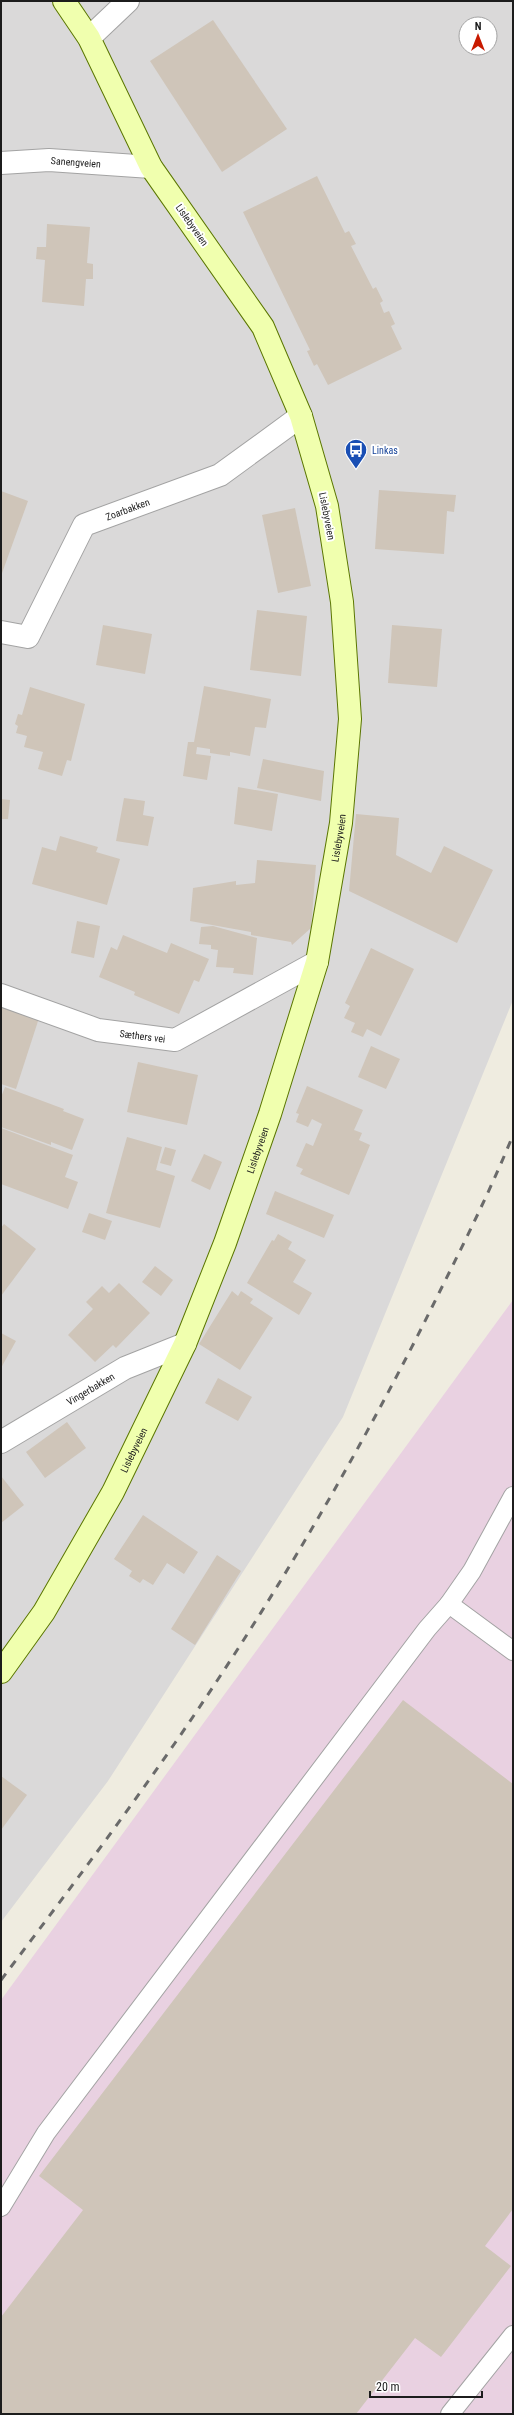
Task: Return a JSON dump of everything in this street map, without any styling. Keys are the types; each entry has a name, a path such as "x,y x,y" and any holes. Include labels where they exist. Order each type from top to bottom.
{"street":[{"name":"Lislebyveien","path":"1,1672 44,1612 113,1492 185,1344 225,1243 270,1114 317,962 341,823 350,719 342,602 327,506 301,416 263,328 151,167 89,38 64,1"},
{"path":"89,38 128,1"},
{"name":"Sanengveien","path":"1,163 49,160 151,167"},
{"name":"Zoarbakken","path":"1,632 28,637 84,525 220,475 301,416"},
{"name":"Sæthers vei","path":"1,995 98,1030 175,1040 317,962"},
{"name":"Vingerbakken","path":"1,1442 125,1368 185,1344"}],"lane":[{"path":"1,2206 46,2133 427,1629 449,1604 472,1571 513,1496"},
{"path":"449,1604 513,1651"},
{"path":"450,2414 513,2335"}],"shaded area":[{"path":"1,1 513,1 513,1000 343,1417 108,1781 1,1922"},
{"path":"513,1300 513,2414 1,2414 1,2000"}],"building":[{"path":"213,20 287,129 222,172 150,61"},
{"path":"317,176 345,233 349,231 356,244 351,246 373,289 376,287 383,301 380,303 384,313 389,311 395,324 391,326 402,349 328,385 317,364 314,366 307,351 310,350 243,212"},
{"path":"47,224 90,227 87,263 93,264 93,279 86,279 84,306 42,302 45,260 36,259 37,247 46,247"},
{"path":"379,490 456,495 454,512 447,511 444,554 375,549"},
{"path":"1,491 28,501 1,576"},
{"path":"295,508 311,586 278,593 262,515"},
{"path":"257,610 307,616 301,676 250,670"},
{"path":"103,625 152,634 145,674 96,665"},
{"path":"392,625 442,629 437,687 388,683"},
{"path":"204,686 271,699 266,728 255,727 250,756 230,752 230,756 210,753 210,749 197,747 196,754 211,756 207,780 183,776 188,742 194,742"},
{"path":"30,687 85,704 71,761 67,760 62,776 38,769 43,752 24,747 27,736 16,733 18,726 15,724 18,714 22,715"},
{"path":"263,759 324,771 321,801 257,788"},
{"path":"238,787 278,794 272,831 234,824"},
{"path":"124,798 145,801 143,815 154,817 148,846 116,841"},
{"path":"1,799 10,800 8,819 1,819"},
{"path":"356,814 399,818 396,855 431,873 444,846 493,870 457,943 349,891"},
{"path":"60,836 98,847 96,852 120,859 107,905 32,884 42,847 56,851"},
{"path":"257,860 316,865 311,928 292,945 291,942 251,935 251,932 190,921 193,888 236,881 236,885 255,883"},
{"path":"77,921 100,926 94,958 71,953"},
{"path":"213,926 257,938 253,975 233,973 234,968 216,967 218,950 211,949 211,945 199,944 201,927"},
{"path":"123,935 167,953 171,943 209,959 199,982 194,980 179,1014 134,995 135,992 99,977 111,947 117,950"},
{"path":"371,948 414,969 381,1036 367,1029 363,1037 351,1032 355,1023 344,1018 350,1006 345,1003"},
{"path":"1,1006 39,1018 16,1089 1,1084"},
{"path":"371,1046 400,1059 386,1089 358,1077"},
{"path":"138,1062 198,1075 187,1125 127,1112"},
{"path":"307,1086 363,1110 354,1130 362,1133 359,1140 370,1145 349,1195 300,1174 303,1169 296,1166 306,1143 313,1146 322,1124 312,1119 308,1127 296,1122 299,1114 296,1113"},
{"path":"5,1087 64,1109 63,1111 84,1119 72,1150 51,1142 51,1145 1,1127 1,1097"},
{"path":"1,1128 73,1155 65,1177 78,1182 68,1209 1,1184"},
{"path":"127,1137 162,1147 156,1170 175,1176 160,1228 106,1213"},
{"path":"165,1147 176,1150 171,1166 160,1163"},
{"path":"204,1154 222,1162 210,1190 191,1181"},
{"path":"275,1191 334,1215 324,1238 266,1214"},
{"path":"89,1213 112,1221 105,1240 82,1232"},
{"path":"4,1224 36,1249 1,1296 1,1228"},
{"path":"278,1234 292,1242 288,1249 306,1260 293,1282 312,1293 299,1315 247,1283 272,1240 274,1241"},
{"path":"155,1266 173,1280 161,1296 142,1282"},
{"path":"119,1283 150,1313 116,1348 113,1345 95,1362 68,1335 93,1309 86,1302 102,1286 109,1293"},
{"path":"232,1291 238,1296 241,1291 253,1299 250,1303 273,1318 240,1370 199,1344"},
{"path":"1,1333 16,1341 1,1368"},
{"path":"218,1378 252,1397 238,1421 205,1403"},
{"path":"67,1422 86,1448 45,1478 26,1452"},
{"path":"1,1476 24,1505 1,1523"},
{"path":"143,1515 198,1552 184,1574 167,1563 153,1585 143,1579 140,1583 129,1576 132,1571 114,1559"},
{"path":"217,1555 241,1571 195,1645 171,1629"},
{"path":"403,1700 513,1784 513,2209 485,2246 511,2266 441,2357 415,2338 356,2414 1,2414 1,2317 83,2210 39,2176"},
{"path":"1,1776 27,1795 1,1830"}],"railway":[{"path":"1,1980 89,1863 154,1773 212,1689 282,1579 348,1466 410,1351 478,1215 513,1135"}],"place":[{"name":"Linkas","path":"356,470"}]}
